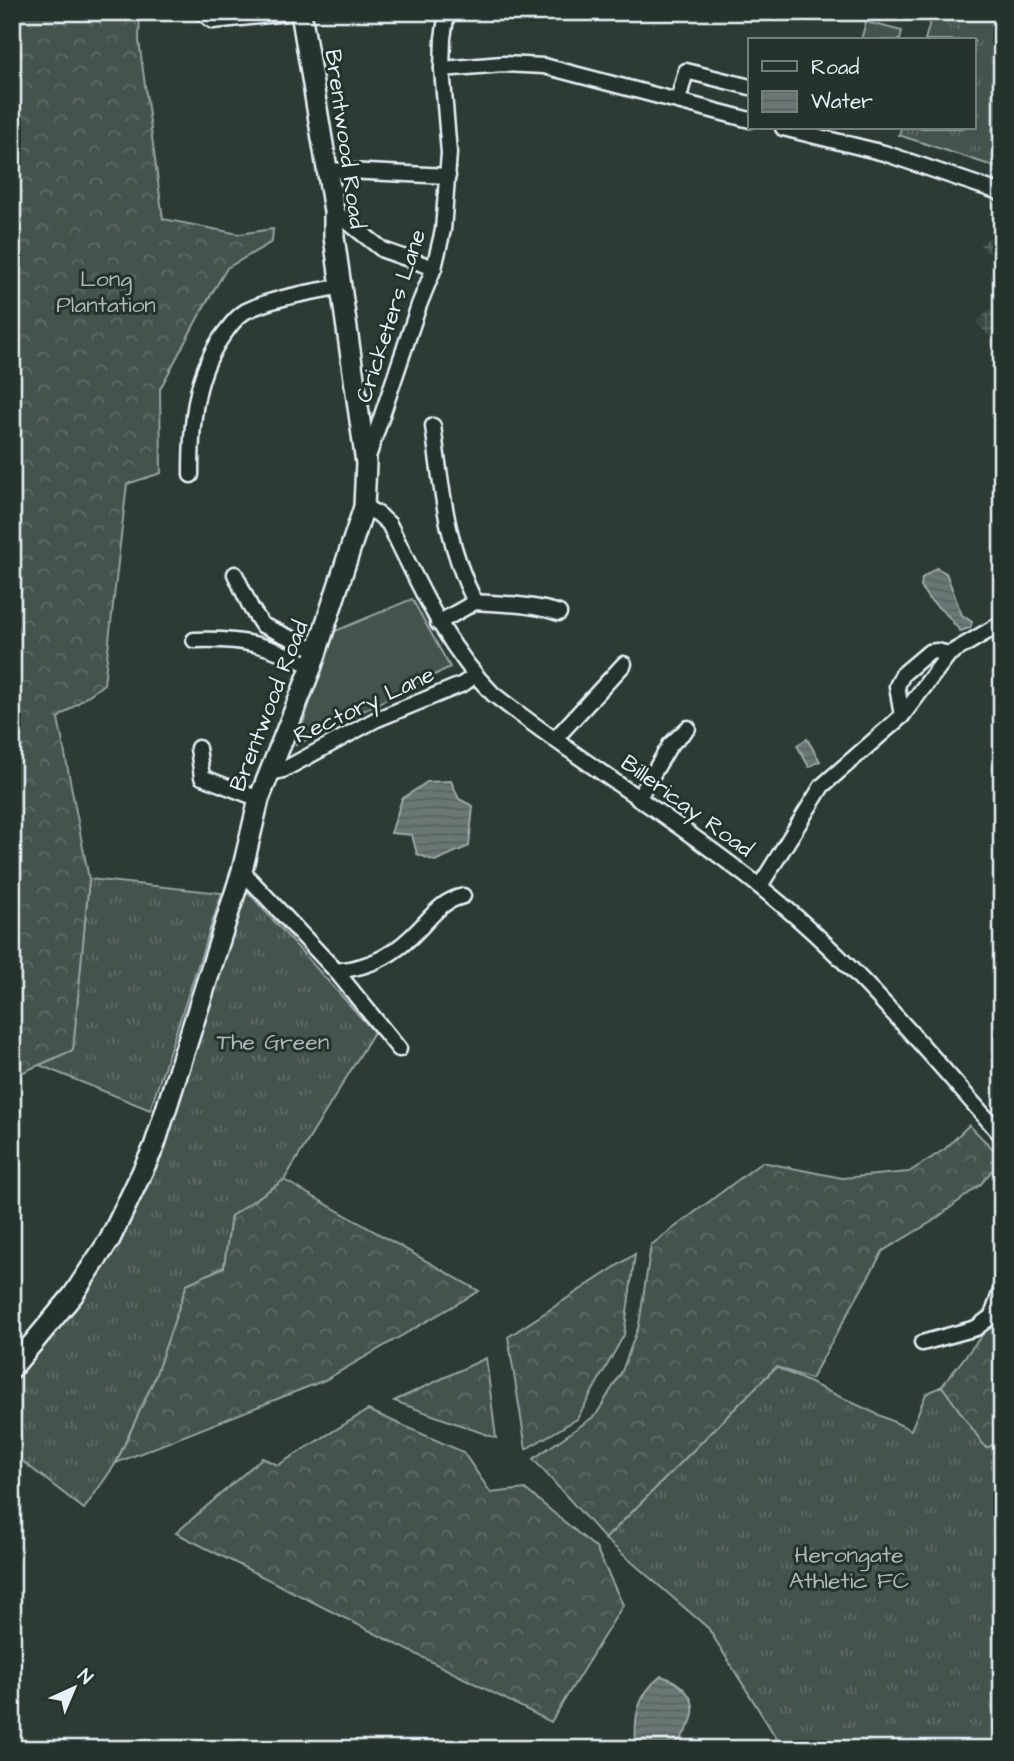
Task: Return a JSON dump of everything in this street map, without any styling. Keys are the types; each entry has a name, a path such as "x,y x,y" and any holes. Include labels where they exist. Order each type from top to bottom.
{"main road":[{"name":"Brentwood Road","path":"12,1368 73,1295 110,1239 154,1147 242,871 259,799 315,658 364,507 366,463 334,237 334,211 299,12"}],"street":[{"path":"201,12 213,21 299,12"},
{"name":"Cricketers Lane","path":"366,463 433,268 443,230 449,153 442,69 447,12"},
{"path":"442,69 503,64 544,66 748,119"},
{"path":"678,101 686,71 748,86"},
{"path":"791,130 884,153 1002,193"},
{"path":"327,170 448,176"},
{"path":"334,211 383,250 433,268"},
{"path":"191,475 192,422 198,391 217,343 230,326 243,313 267,302 341,286"},
{"path":"433,426 449,537 475,602"},
{"name":"Billericay Road","path":"364,507 389,524 438,623 474,676 493,694 760,886 830,947 882,1001 1002,1136"},
{"path":"235,574 262,625 315,658"},
{"path":"438,623 475,602 519,604 559,613"},
{"path":"760,886 822,786 902,716 949,654 1002,623"},
{"path":"194,640 243,640 315,658"},
{"path":"902,716 897,686 903,674 929,652 949,654"},
{"path":"555,739 624,663"},
{"name":"Rectory Lane","path":"271,773 284,770 375,720 463,684 474,676"},
{"path":"638,799 670,745 688,728"},
{"path":"198,748 202,777 259,799"},
{"path":"242,871 337,971 399,1049"},
{"path":"337,971 361,968 383,958 419,929 442,904 463,896"},
{"path":"922,1343 976,1328 992,1316 1002,1288"}],"shaded area":[{"path":"1002,228 1002,264 980,245"},
{"path":"1002,297 1002,348 976,323"}],"green space":[{"name":"Long Plantation","path":"12,12 140,12 139,41 163,219 239,234 273,229 272,242 227,268 160,389 161,473 127,484 104,684 58,718 89,879 73,1050 12,1077"},
{"path":"933,12 1002,12 1002,169 899,135 900,130 976,130 976,38 926,38"},
{"path":"866,22 902,31 900,38 862,38"},
{"path":"412,599 450,667 296,745 333,632"},
{"path":"89,879 222,893 150,1110 39,1065 73,1050"},
{"name":"The Green","path":"238,881 374,1032 284,1180 231,1216 224,1267 187,1284 154,1380 116,1463 84,1509 12,1453 12,1368 73,1295 154,1147"},
{"path":"969,1125 1002,1158 981,1184 933,1221 883,1251 811,1379 776,1367 605,1539 533,1459 596,1415 622,1371 639,1325 651,1245 762,1162 842,1178 909,1172 945,1149"},
{"path":"284,1180 479,1291 325,1380 116,1463 154,1380 187,1284 224,1267 231,1216"},
{"path":"635,1254 624,1335 577,1419 526,1449 508,1337"},
{"path":"1002,1310 1002,1441 986,1448 942,1386"},
{"path":"486,1358 496,1438 394,1401"},
{"name":"Herongate Athletic FC","path":"776,1367 911,1430 926,1394 942,1386 986,1448 1002,1441 1002,1749 783,1749 708,1628 605,1539"},
{"path":"368,1410 463,1452 491,1493 525,1489 596,1548 623,1605 551,1722 176,1533 262,1458 278,1465"}],"water":[{"path":"936,568 946,573 962,615 972,622 970,628 960,631 921,587 922,578"},
{"path":"807,739 820,761 809,767 797,745"},
{"path":"451,781 459,799 473,806 469,846 435,861 417,854 412,835 391,833 402,799 427,782"},
{"path":"661,1676 675,1682 690,1698 693,1705 691,1721 674,1749 636,1749 638,1708 646,1691"}]}
